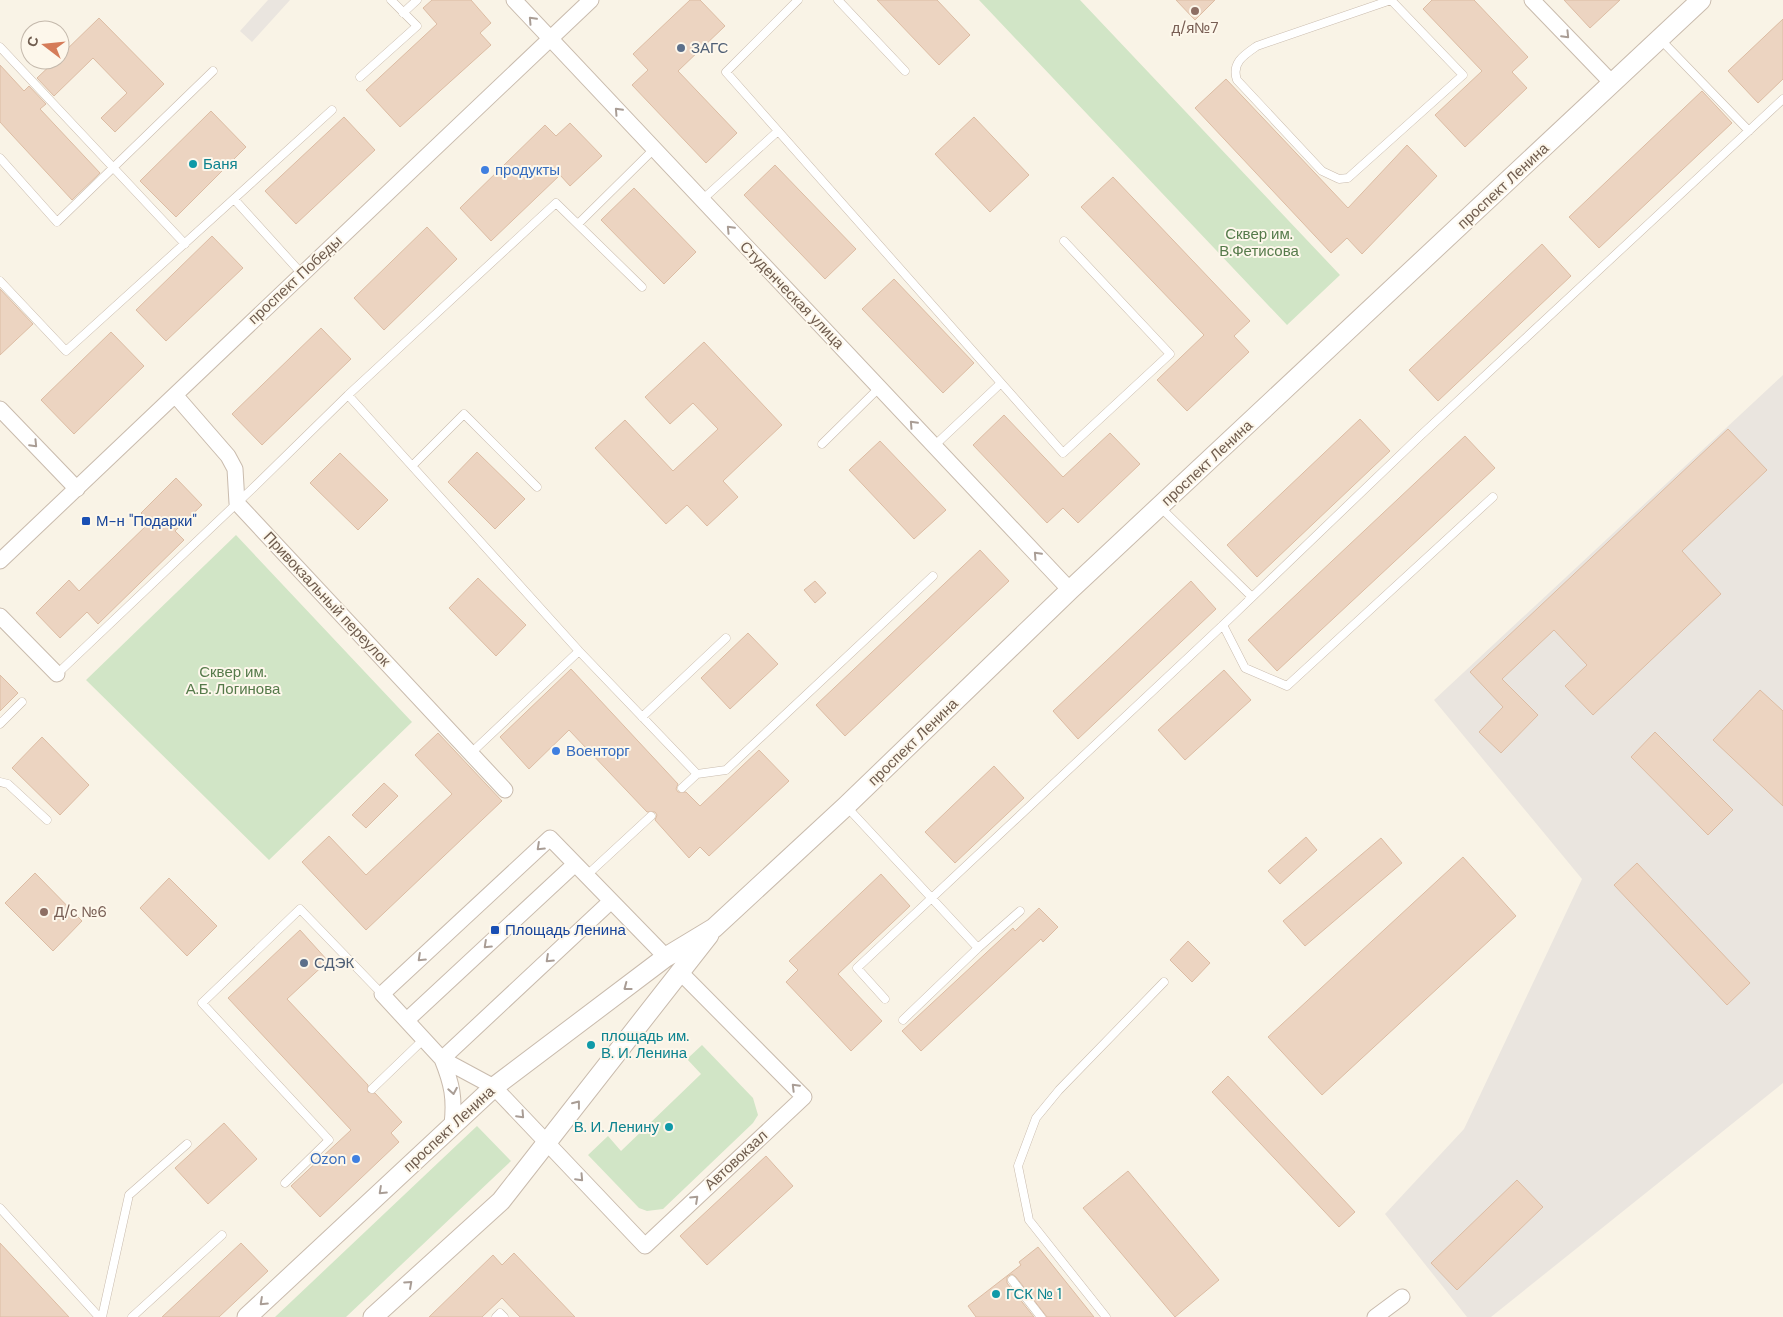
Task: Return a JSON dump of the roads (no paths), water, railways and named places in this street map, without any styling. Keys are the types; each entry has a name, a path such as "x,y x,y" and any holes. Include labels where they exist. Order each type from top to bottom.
{"street":[{"name":"Студенческая улица","path":"514,0 1070,590"},
{"name":"проспект Победы","path":"0,561 591,0"},
{"path":"1532,0 1612,83"},
{"name":"проспект Ленина","path":"373,1317 501,1200 681,973 714,928 846,806 1070,590 1701,0"},
{"path":"175,394 228,456 235,469 237,503"},
{"path":"0,409 76,489"},
{"name":"Привокзальный переулок","path":"237,503 505,790"},
{"path":"0,616 56,674"},
{"path":"547,1143 494,1087 442,1059 382,994 550,838 610,902 681,973"},
{"path":"406,1020 575,864"},
{"path":"442,1059 610,902"},
{"name":"проспект Ленина","path":"247,1317 494,1087 666,957 714,928"},
{"name":"Автовокзал","path":"547,1143 644,1246 804,1097 681,973"},
{"path":"442,1059 451,1081 455,1102 452,1125"},
{"path":"1375,1317 1402,1297"}],"lane":[{"path":"360,77 417,26 392,0"},
{"path":"403,13 417,0"},
{"path":"798,0 726,72 1063,453 1170,354 1064,241"},
{"path":"838,0 906,71"},
{"path":"1391,0 1463,75 1348,178 1339,179 1322,171 1237,80 1235,74 1237,63 1243,55 1257,46 1391,0"},
{"path":"1660,39 1749,131"},
{"path":"0,47 185,244"},
{"path":"0,158 57,222 213,71"},
{"path":"885,999 856,968 1224,625 1419,437 1783,99"},
{"path":"0,281 66,351 332,110"},
{"path":"702,200 778,131"},
{"path":"578,224 654,149"},
{"path":"234,199 302,274"},
{"path":"56,674 348,395 556,203 642,287"},
{"path":"934,446 1001,383"},
{"path":"822,444 880,387"},
{"path":"348,395 579,651 696,774"},
{"path":"413,465 464,414 537,487"},
{"path":"1224,625 1246,668 1288,686 1494,496"},
{"path":"1160,507 1252,597"},
{"path":"682,788 696,774 726,770 933,576"},
{"path":"642,717 726,638"},
{"path":"470,754 579,651"},
{"path":"0,724 22,702"},
{"path":"0,782 8,784 47,820"},
{"path":"846,806 978,948"},
{"path":"586,876 651,816"},
{"path":"285,1183 329,1140 202,1003 300,910 382,994"},
{"path":"902,1020 1020,910"},
{"path":"1106,1317 1030,1220 1018,1166 1036,1118 1059,1090 1164,982"},
{"path":"372,1089 424,1039"},
{"path":"101,1317 129,1195 187,1144"},
{"path":"0,1208 101,1317"},
{"path":"132,1317 222,1235"},
{"path":"1012,1280 1041,1317"},
{"path":"496,1317 500,1313 504,1317"}],"place":[{"name":"д/я№7","path":"1195,11"},
{"name":"ЗАГС","path":"681,48"},
{"name":"Баня","path":"193,164"},
{"name":"продукты","path":"485,170"},
{"name":"М-н \"Подарки\"","path":"86,521"},
{"name":"Военторг","path":"556,751"},
{"name":"Д/с №6","path":"44,912"},
{"name":"Площадь Ленина","path":"495,930"},
{"name":"СДЭК","path":"304,963"},
{"name":"площадь им. В. И. Ленина","path":"591,1045"},
{"name":"В. И. Ленину","path":"669,1127"},
{"name":"Ozon","path":"356,1159"},
{"name":"ГСК № 1","path":"996,1294"}],"park label":[{"name":"Сквер им. В.Фетисова","path":"1259,242"},
{"name":"Сквер им. А.Б. Логинова","path":"233,680"}]}
